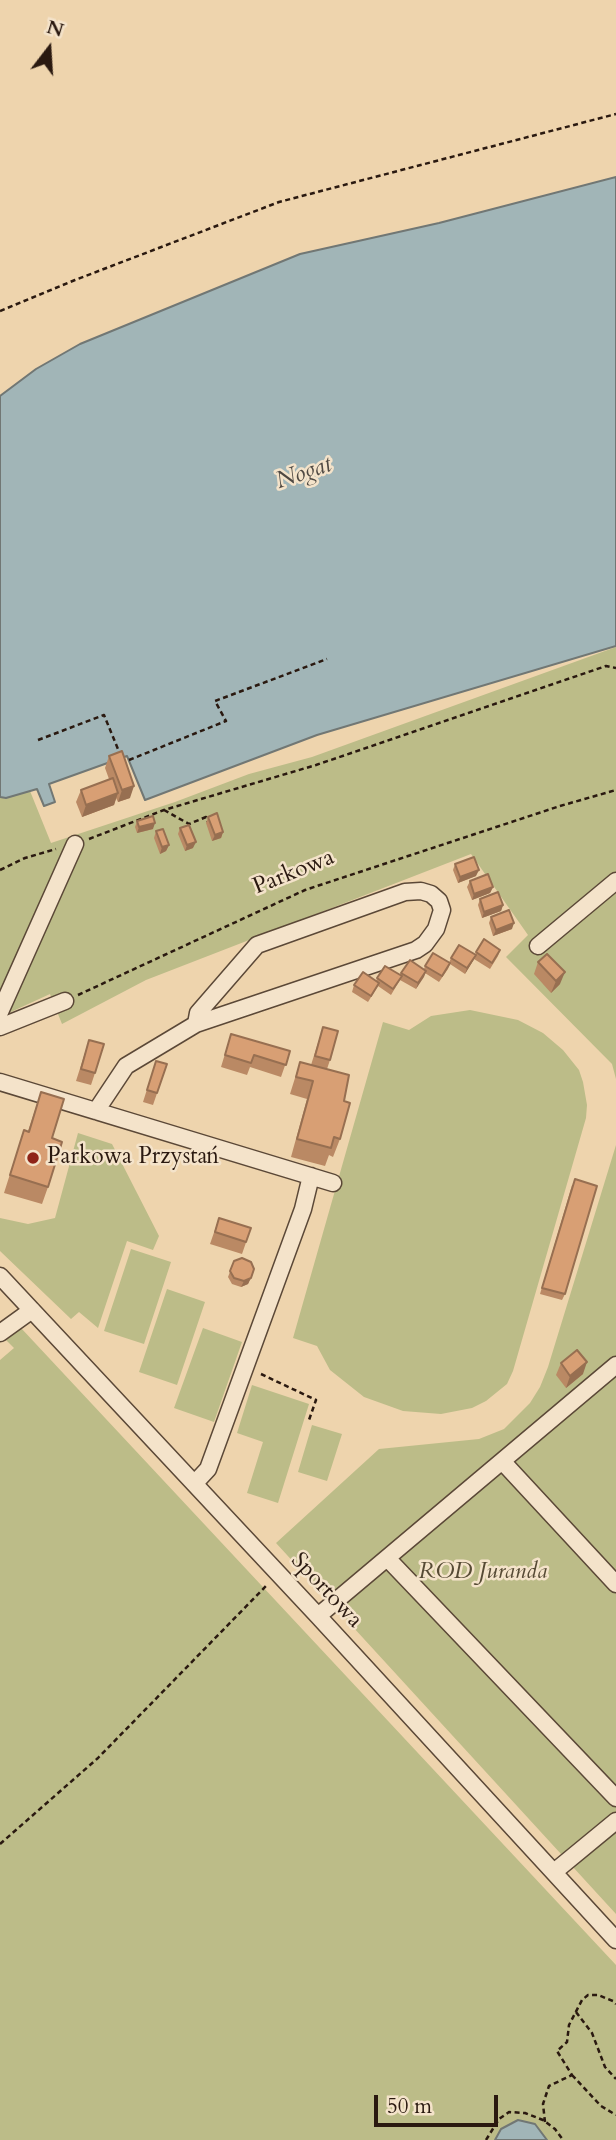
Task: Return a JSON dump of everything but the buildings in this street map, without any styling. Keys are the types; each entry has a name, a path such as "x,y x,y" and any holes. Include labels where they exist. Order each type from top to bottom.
{"street":[{"path":"0,1012 75,844"},
{"path":"538,946 616,881"},
{"path":"96,1111 126,1066 195,1024 416,950 425,944 436,929 442,910 439,901 431,894 421,891 405,892 257,945 198,1013 195,1024"},
{"path":"0,1027 65,1001"},
{"path":"0,1082 333,1183"},
{"path":"195,1483 208,1469 303,1209 311,1176"},
{"name":"Sportowa","path":"0,1276 195,1483 616,1940"},
{"path":"0,1332 32,1310"},
{"path":"318,1616 616,1366"},
{"path":"502,1461 616,1584"},
{"path":"387,1558 616,1798"},
{"path":"554,1872 616,1821"}],"path":[{"path":"0,311 279,202 616,114"},
{"path":"129,760 226,722 215,701 327,659"},
{"path":"0,870 26,858 75,844 164,810 316,765 607,666 616,668"},
{"path":"38,740 104,715 121,757"},
{"name":"Parkowa","path":"65,1001 305,890 616,790"},
{"path":"164,810 189,824 206,817 208,822"},
{"path":"245,1367 316,1401 309,1420"},
{"path":"0,1844 98,1758 278,1573"},
{"path":"616,2004 606,1998 588,1995 582,2000 569,2025 567,2042 557,2051 572,2075 601,2106 616,2115"},
{"path":"576,2012 592,2034 605,2067 616,2079"},
{"path":"545,2122 543,2104 549,2086 572,2075"},
{"path":"486,2140 499,2119 509,2112 525,2113 545,2122 555,2129 563,2140"}],"green space":[{"path":"616,647 616,1079 612,1064 506,957 528,935 471,854 146,980 62,1024 50,994 0,1017 0,797 6,798 30,791 51,843 249,774 312,757"},
{"path":"470,1010 518,1020 543,1033 563,1050 579,1070 587,1105 586,1118 507,1384 486,1401 472,1408 441,1414 403,1411 364,1397 330,1370 317,1346 293,1338 383,1022 409,1030 431,1016"},
{"path":"78,1133 112,1144 159,1236 153,1250 127,1241 98,1328 79,1312 71,1319 0,1251 0,1218 28,1224 55,1218"},
{"name":"ROD Juranda","path":"616,1145 616,1914 276,1543 379,1449 479,1439 504,1429 530,1403 548,1367"},
{"path":"131,1249 171,1262 144,1344 104,1331"},
{"path":"167,1289 205,1302 177,1385 139,1372"},
{"path":"21,1328 616,1965 616,2140 0,2140 0,1360 14,1348 6,1340"},
{"path":"203,1328 242,1342 214,1422 174,1408"},
{"path":"252,1385 309,1404 278,1503 247,1493 263,1442 237,1433"},
{"path":"312,1425 342,1434 327,1481 298,1472"}],"water":[{"name":"Nogat","path":"616,177 616,646 317,735 145,800 127,756 49,784 55,802 44,806 37,789 6,798 0,797 0,396 36,369 80,344 300,254 439,223"},
{"path":"518,2120 535,2124 547,2140 495,2140 501,2129"}],"place":[{"name":"Parkowa Przystań","path":"33,1158"}]}
